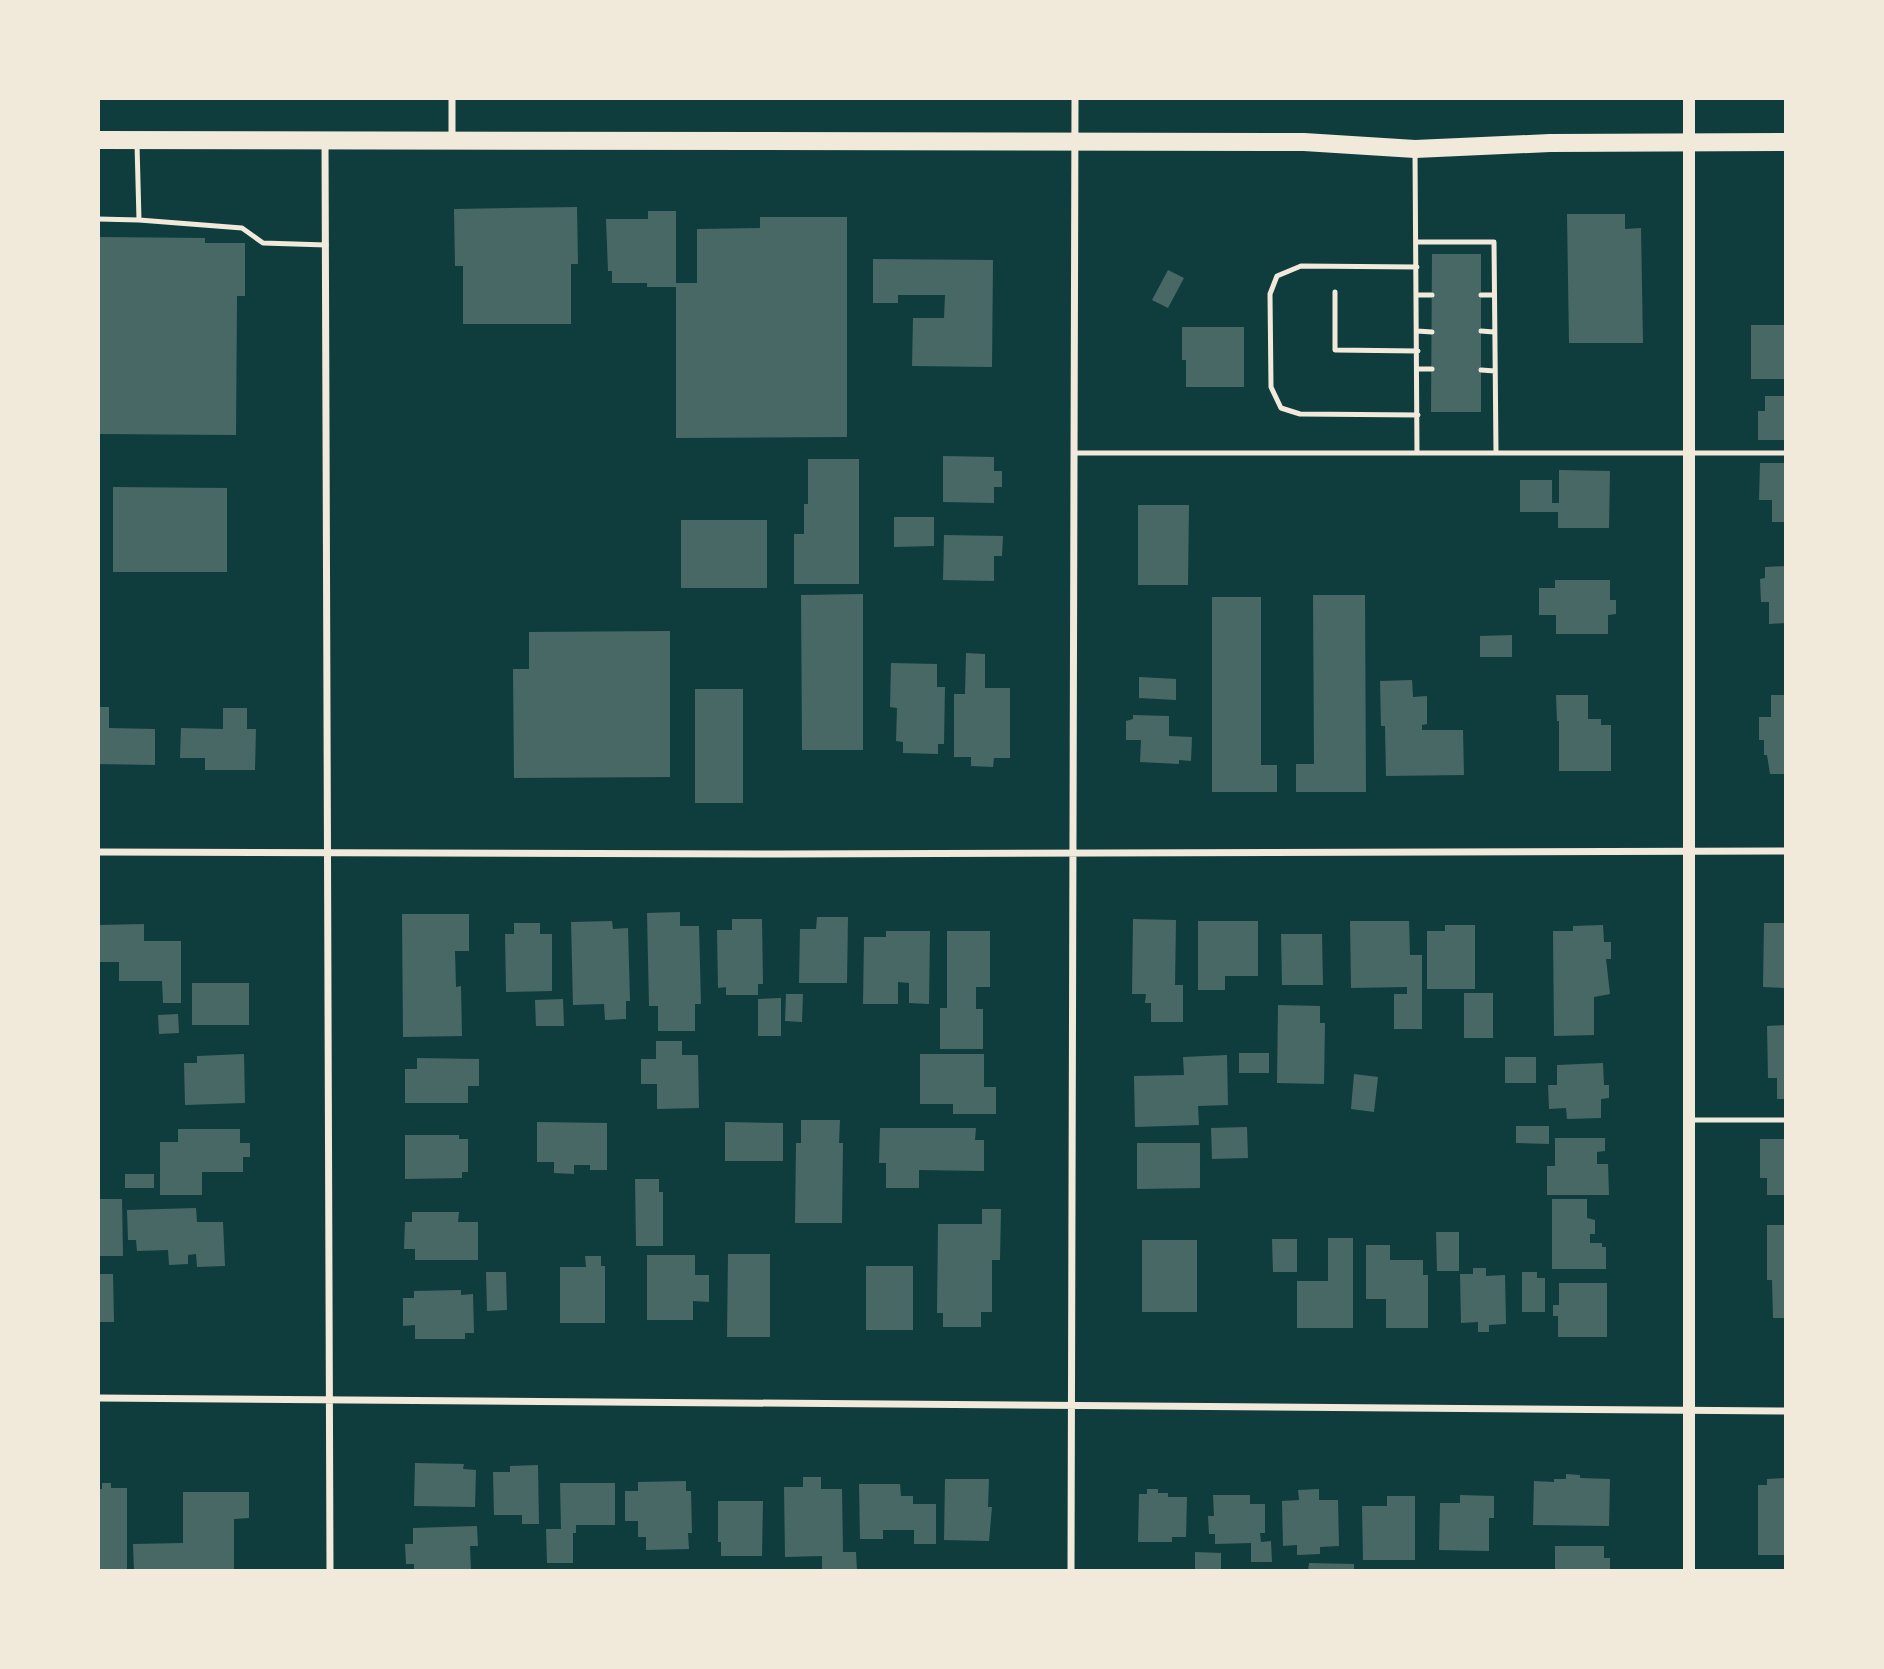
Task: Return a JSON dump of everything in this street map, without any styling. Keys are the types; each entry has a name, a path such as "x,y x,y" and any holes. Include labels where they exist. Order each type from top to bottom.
{"main road":[{"path":"98,140 1304,142 1415,149 1550,143 1786,142"}],"street":[{"path":"452,98 452,141"},
{"path":"1071,1571 1075,98"},
{"path":"1689,98 1689,1571"},
{"path":"325,142 330,1571"},
{"path":"98,852 1073,853 1786,850"},
{"path":"98,1398 1786,1410"}],"lane":[{"path":"137,141 139,220"},
{"path":"1415,149 1417,453"},
{"path":"98,219 242,228 263,243 326,245"},
{"path":"1416,242 1494,242 1496,452"},
{"path":"1417,267 1301,266 1276,276 1269,294 1271,387 1282,408 1300,414 1418,415"},
{"path":"1335,292 1335,350 1418,351"},
{"path":"1417,295 1432,295"},
{"path":"1481,295 1494,295"},
{"path":"1417,331 1432,332"},
{"path":"1481,331 1494,332"},
{"path":"1418,369 1432,369"},
{"path":"1481,370 1495,371"},
{"path":"1074,453 1786,453"},
{"path":"1689,1120 1786,1120"}],"building":[{"path":"577,207 578,264 571,264 571,324 463,324 463,266 455,266 454,209"},
{"path":"648,211 676,211 676,283 697,283 697,229 760,228 760,217 847,217 847,437 676,438 676,287 647,287 647,283 612,283 612,271 608,271 606,219 648,219"},
{"path":"1567,214 1625,214 1625,229 1641,228 1643,343 1569,343"},
{"path":"98,237 205,238 205,243 245,243 245,296 237,296 236,435 98,434"},
{"path":"1432,254 1481,254 1481,412 1431,412"},
{"path":"873,259 993,260 992,367 912,366 913,318 944,318 945,295 898,295 898,303 873,303"},
{"path":"1168,270 1184,278 1168,308 1152,300"},
{"path":"1751,325 1786,325 1786,379 1751,379"},
{"path":"1182,327 1244,327 1244,387 1186,387 1186,360 1182,360"},
{"path":"1765,396 1786,396 1786,440 1758,440 1758,411 1765,411"},
{"path":"943,456 994,457 994,471 1002,471 1002,487 994,487 994,503 943,502"},
{"path":"808,459 859,459 859,584 794,584 794,534 804,534 804,504 808,504"},
{"path":"1760,463 1786,463 1786,522 1772,522 1772,500 1759,500"},
{"path":"1559,470 1610,471 1609,528 1558,528 1558,512 1520,512 1520,480 1552,480 1552,503 1559,503"},
{"path":"113,487 227,488 227,572 113,572"},
{"path":"1138,505 1189,505 1188,585 1138,585"},
{"path":"894,517 934,517 934,546 894,547"},
{"path":"681,520 767,520 767,588 681,588"},
{"path":"944,535 1003,536 1002,556 994,556 994,581 943,580"},
{"path":"1786,566 1786,623 1769,624 1769,602 1761,602 1760,579 1765,578 1765,567"},
{"path":"1555,580 1610,580 1610,600 1616,600 1616,614 1608,615 1608,634 1556,634 1556,615 1539,615 1539,588 1555,588"},
{"path":"863,594 863,750 802,750 801,595"},
{"path":"1313,595 1365,595 1366,792 1296,792 1296,764 1314,764"},
{"path":"1212,597 1261,597 1261,765 1277,765 1277,792 1212,792"},
{"path":"670,631 670,777 514,778 513,669 529,669 529,632"},
{"path":"1512,635 1512,657 1480,657 1480,636"},
{"path":"966,653 985,654 985,688 1010,688 1010,758 994,758 993,767 971,766 971,757 954,757 954,694 965,694"},
{"path":"891,663 937,664 937,687 945,687 944,744 938,744 938,754 903,753 903,742 896,741 897,708 890,707"},
{"path":"1139,677 1176,679 1176,700 1139,698"},
{"path":"1412,680 1413,697 1427,696 1427,724 1422,725 1422,730 1463,730 1464,775 1386,776 1385,726 1381,726 1380,681"},
{"path":"695,689 743,689 743,803 695,803"},
{"path":"1556,695 1588,695 1588,719 1601,719 1601,725 1611,725 1611,771 1559,771"},
{"path":"1771,695 1786,695 1786,774 1770,774 1767,755 1764,755 1764,740 1759,740 1759,717 1771,717"},
{"path":"98,707 109,707 109,728 155,729 155,765 98,764"},
{"path":"223,708 247,708 247,729 256,729 255,770 205,770 205,758 180,758 181,728 223,729"},
{"path":"1133,715 1169,716 1169,736 1192,737 1191,761 1179,760 1179,764 1140,762 1141,740 1126,740 1126,721 1133,719"},
{"path":"680,912 680,926 699,926 701,1004 695,1004 695,1031 658,1031 658,1006 649,1006 647,913"},
{"path":"402,914 469,914 469,951 455,951 456,987 461,986 462,1036 403,1037"},
{"path":"817,917 848,917 847,983 799,983 800,929 816,929"},
{"path":"732,919 762,919 763,984 758,984 758,995 726,995 726,987 718,988 717,930 732,930"},
{"path":"1133,919 1176,920 1175,985 1183,985 1183,1022 1151,1022 1151,1003 1145,1003 1146,994 1132,994"},
{"path":"612,921 613,929 628,928 630,1001 626,1001 626,1019 605,1020 604,1004 573,1005 571,922"},
{"path":"1198,921 1258,921 1258,976 1225,976 1225,990 1198,990"},
{"path":"1350,921 1409,921 1410,955 1422,955 1422,1029 1394,1029 1394,994 1407,994 1407,987 1351,988"},
{"path":"514,923 540,923 540,934 552,934 552,991 506,992 505,934 514,934"},
{"path":"1764,923 1786,923 1786,988 1763,987"},
{"path":"144,924 144,941 181,941 181,1003 163,1003 162,981 119,981 119,962 98,962 98,925"},
{"path":"1445,925 1475,925 1475,989 1427,989 1427,931 1445,931"},
{"path":"1603,925 1604,942 1611,942 1611,959 1606,959 1610,994 1594,997 1594,1035 1554,1036 1553,931 1573,931 1573,926"},
{"path":"886,931 930,931 929,1004 909,1003 909,983 898,982 898,1004 863,1004 864,937 886,937"},
{"path":"947,931 990,931 990,987 976,987 976,1009 983,1009 983,1049 940,1049 940,1008 947,1008"},
{"path":"1281,934 1322,934 1323,985 1282,985"},
{"path":"192,983 249,983 249,1025 192,1025"},
{"path":"1464,993 1493,993 1493,1038 1464,1038"},
{"path":"786,994 803,994 802,1022 785,1021"},
{"path":"781,998 781,1036 758,1036 758,999"},
{"path":"563,999 564,1026 536,1026 535,1000"},
{"path":"1278,1005 1320,1006 1320,1023 1325,1023 1324,1084 1277,1083"},
{"path":"178,1014 179,1033 159,1034 158,1015"},
{"path":"1786,1025 1786,1099 1777,1099 1777,1078 1768,1078 1767,1026"},
{"path":"656,1041 682,1041 682,1055 698,1055 699,1108 657,1109 657,1084 641,1084 641,1059 656,1059"},
{"path":"1239,1053 1269,1053 1269,1073 1239,1073"},
{"path":"244,1054 245,1103 185,1105 184,1063 197,1063 197,1056"},
{"path":"920,1054 984,1054 984,1087 996,1087 996,1114 953,1114 953,1104 920,1104"},
{"path":"1227,1055 1228,1105 1198,1106 1199,1125 1135,1127 1134,1076 1184,1075 1183,1057"},
{"path":"1505,1057 1536,1057 1536,1083 1505,1083"},
{"path":"417,1058 479,1059 479,1086 468,1086 468,1103 405,1103 405,1069 417,1069"},
{"path":"1603,1063 1604,1085 1609,1085 1609,1098 1601,1099 1601,1118 1567,1119 1566,1108 1549,1109 1548,1085 1557,1085 1557,1065"},
{"path":"1354,1074 1378,1077 1374,1112 1351,1109"},
{"path":"801,1120 840,1120 839,1143 843,1143 842,1223 795,1223 796,1143 801,1143"},
{"path":"537,1122 607,1123 607,1170 590,1170 590,1165 574,1165 574,1174 554,1173 554,1162 537,1162"},
{"path":"725,1122 783,1123 783,1161 725,1161"},
{"path":"1516,1126 1549,1126 1549,1144 1516,1143"},
{"path":"1247,1127 1248,1158 1212,1159 1211,1128"},
{"path":"880,1128 976,1128 975,1140 984,1140 984,1171 919,1170 919,1188 886,1188 886,1163 879,1163"},
{"path":"178,1129 240,1129 240,1143 250,1143 250,1157 243,1157 243,1172 202,1172 202,1195 160,1195 160,1142 178,1142"},
{"path":"405,1135 459,1135 459,1139 468,1139 468,1172 462,1172 462,1178 405,1179"},
{"path":"1555,1138 1605,1138 1605,1151 1597,1152 1597,1164 1608,1164 1609,1195 1547,1195 1547,1166 1555,1166"},
{"path":"1760,1139 1786,1139 1786,1195 1767,1195 1767,1178 1760,1178"},
{"path":"1137,1143 1200,1143 1200,1188 1137,1189"},
{"path":"125,1174 154,1174 154,1188 125,1188"},
{"path":"635,1179 659,1179 659,1192 663,1192 663,1246 636,1246"},
{"path":"98,1199 122,1199 123,1256 98,1256"},
{"path":"1552,1199 1587,1199 1587,1218 1595,1220 1595,1234 1590,1234 1590,1243 1602,1243 1602,1247 1606,1247 1606,1269 1552,1269"},
{"path":"196,1208 197,1222 223,1222 225,1266 197,1267 196,1254 188,1255 188,1264 169,1265 168,1250 137,1251 136,1240 128,1240 127,1210"},
{"path":"982,1209 1001,1209 1000,1260 992,1260 992,1312 981,1312 981,1327 943,1327 943,1313 937,1313 938,1224 982,1224"},
{"path":"412,1212 459,1212 458,1222 478,1222 478,1260 415,1260 415,1249 404,1249 405,1222 412,1222"},
{"path":"1767,1225 1786,1225 1786,1318 1773,1318 1772,1280 1767,1280"},
{"path":"1436,1232 1459,1232 1459,1271 1437,1271"},
{"path":"1328,1238 1353,1238 1353,1328 1297,1328 1297,1281 1328,1281"},
{"path":"1272,1239 1297,1239 1297,1272 1273,1272"},
{"path":"1142,1240 1197,1240 1197,1312 1142,1312"},
{"path":"1366,1245 1390,1245 1390,1260 1423,1260 1423,1275 1428,1275 1428,1328 1386,1328 1386,1299 1366,1299"},
{"path":"728,1254 770,1254 770,1337 727,1337"},
{"path":"647,1255 695,1255 695,1275 709,1275 709,1302 693,1301 693,1320 647,1320"},
{"path":"585,1256 601,1256 601,1266 605,1266 605,1323 560,1323 560,1267 586,1267"},
{"path":"866,1266 913,1266 913,1330 866,1330"},
{"path":"1473,1268 1486,1268 1486,1276 1505,1275 1506,1324 1489,1325 1489,1332 1478,1332 1478,1322 1461,1323 1460,1274 1473,1274"},
{"path":"486,1272 506,1272 507,1310 487,1311"},
{"path":"1522,1272 1537,1272 1537,1278 1545,1278 1545,1312 1522,1312"},
{"path":"98,1274 113,1274 114,1322 98,1322"},
{"path":"1559,1283 1607,1283 1607,1337 1558,1337 1558,1316 1553,1316 1553,1305 1559,1305"},
{"path":"461,1290 461,1295 473,1294 474,1333 465,1333 465,1339 415,1339 415,1325 403,1326 403,1298 414,1298 414,1291"},
{"path":"415,1463 464,1464 463,1469 476,1470 475,1507 414,1506"},
{"path":"538,1465 539,1524 522,1524 522,1515 494,1515 493,1472 510,1472 510,1466"},
{"path":"1566,1474 1580,1475 1580,1478 1610,1479 1609,1526 1533,1525 1534,1481 1554,1482 1554,1479 1566,1479"},
{"path":"803,1477 821,1477 821,1489 842,1489 843,1552 856,1552 857,1571 822,1571 822,1556 785,1557 784,1487 803,1487"},
{"path":"1786,1478 1786,1555 1758,1555 1758,1485 1767,1485 1767,1479"},
{"path":"945,1479 989,1479 988,1507 992,1507 989,1541 944,1540"},
{"path":"686,1481 686,1491 691,1491 692,1533 688,1533 689,1549 646,1550 646,1537 638,1537 638,1521 625,1521 625,1491 638,1491 638,1482"},
{"path":"102,1483 111,1483 111,1488 127,1488 127,1571 98,1571 98,1489 102,1489"},
{"path":"560,1483 615,1483 615,1525 576,1525 576,1533 573,1533 573,1563 547,1563 546,1529 561,1529"},
{"path":"859,1484 900,1484 901,1496 913,1496 913,1504 936,1504 936,1544 914,1544 914,1530 883,1530 883,1539 860,1539"},
{"path":"1147,1489 1158,1489 1158,1493 1168,1493 1168,1497 1187,1497 1186,1537 1172,1537 1172,1542 1138,1542 1139,1494 1147,1494"},
{"path":"1319,1489 1319,1500 1338,1500 1339,1546 1320,1547 1320,1554 1297,1555 1297,1545 1283,1546 1282,1501 1299,1500 1298,1490"},
{"path":"183,1492 249,1492 249,1518 234,1519 234,1571 134,1571 133,1544 183,1543"},
{"path":"1213,1495 1250,1495 1250,1504 1265,1504 1265,1533 1260,1533 1261,1542 1271,1541 1272,1562 1251,1562 1251,1543 1215,1544 1215,1534 1209,1534 1208,1516 1214,1516"},
{"path":"1460,1495 1494,1496 1494,1518 1489,1518 1489,1551 1439,1550 1440,1503 1460,1503"},
{"path":"1387,1496 1415,1496 1415,1560 1363,1560 1362,1506 1387,1506"},
{"path":"718,1501 763,1501 762,1556 721,1556 721,1542 718,1542"},
{"path":"477,1526 478,1546 470,1546 471,1571 414,1571 414,1564 406,1564 405,1544 413,1544 413,1528"},
{"path":"1555,1546 1604,1546 1604,1558 1610,1558 1610,1571 1555,1571"},
{"path":"1195,1552 1221,1553 1221,1571 1195,1571"},
{"path":"1309,1563 1354,1564 1354,1571 1308,1571"}]}
